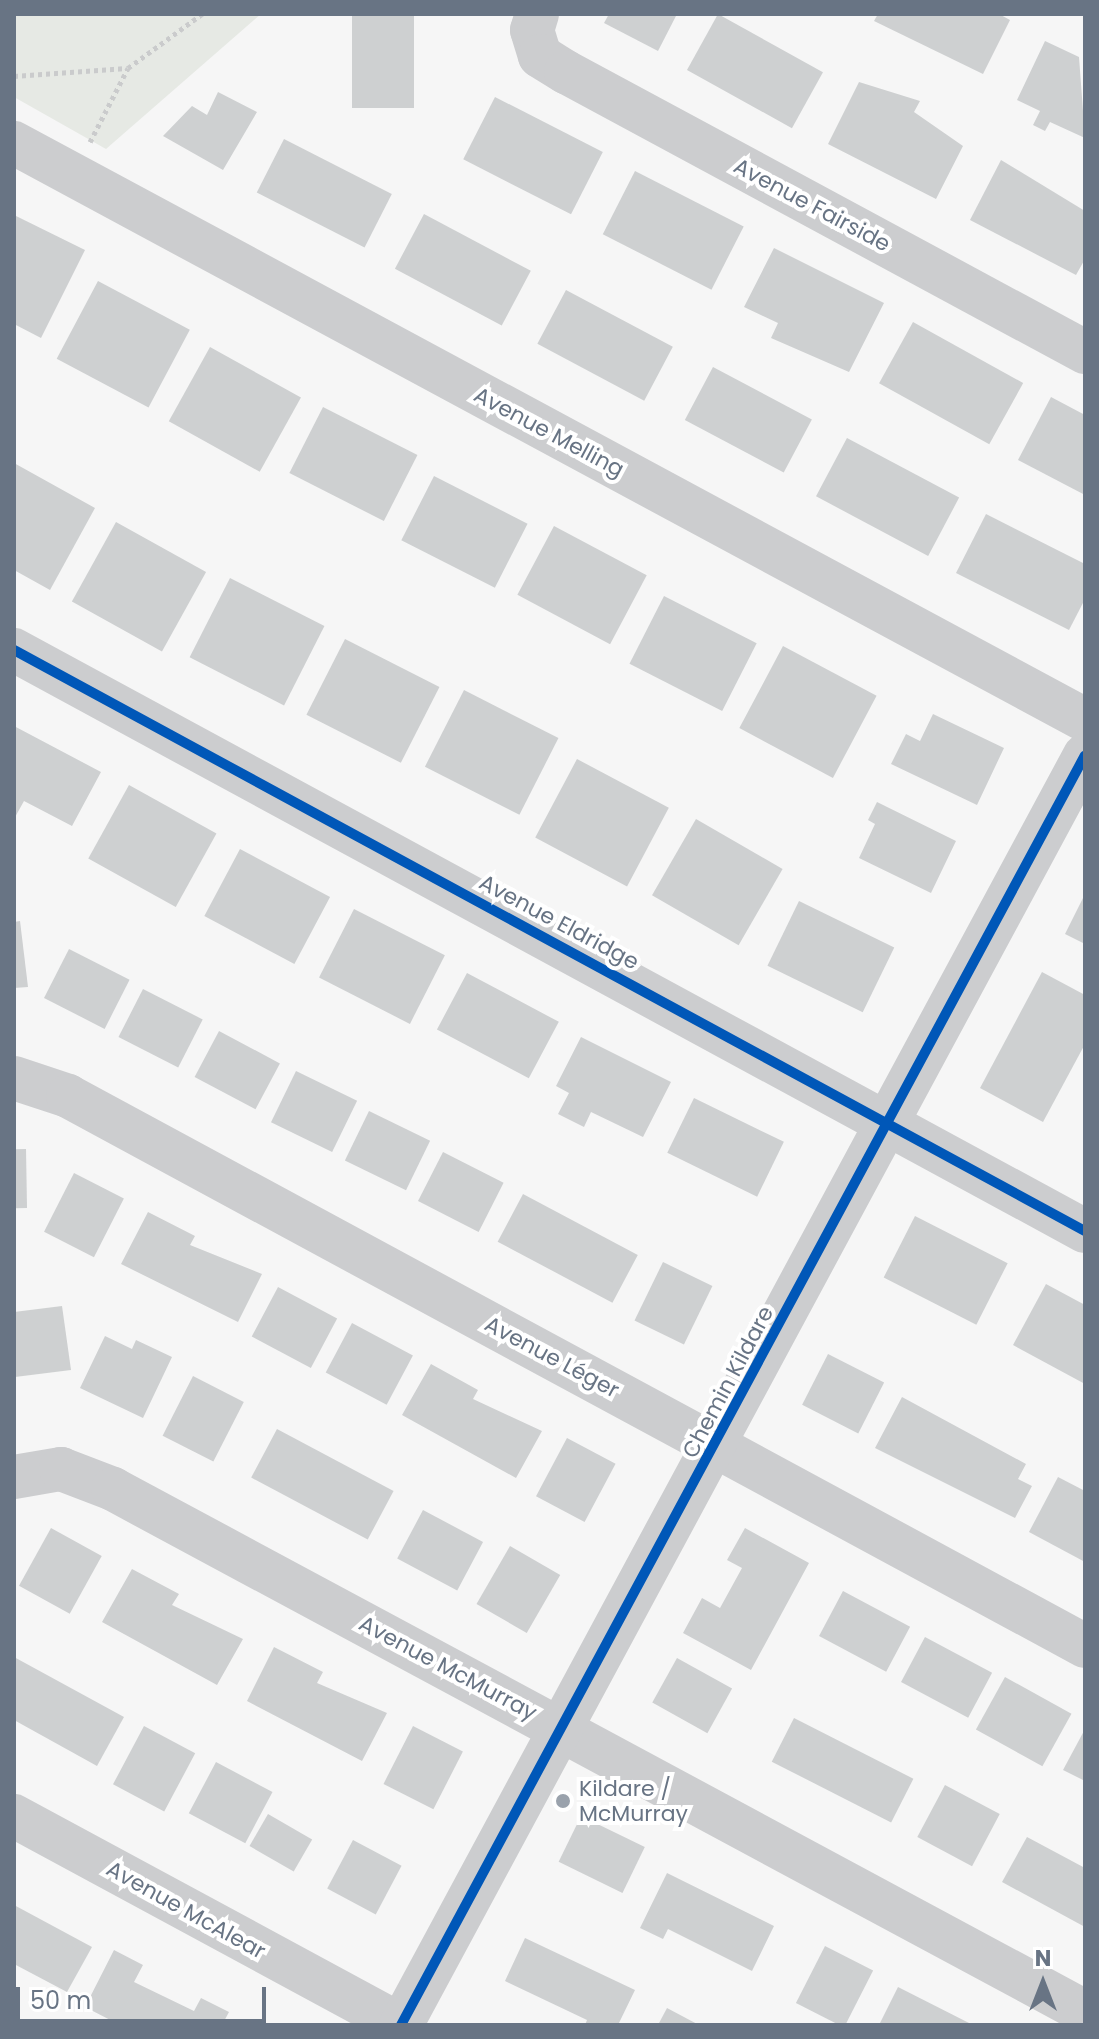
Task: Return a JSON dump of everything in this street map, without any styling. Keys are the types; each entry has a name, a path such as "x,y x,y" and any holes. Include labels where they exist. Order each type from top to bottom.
{"street":[{"name":"Avenue Fairside","path":"538,35 1085,352"},
{"name":"Avenue Melling","path":"14,143 1085,720"},
{"name":"Avenue Eldridge","path":"14,650 1085,1231"},
{"name":"Chemin Kildare","path":"400,2025 717,1446 1085,755"},
{"name":"Avenue Léger","path":"14,1078 68,1096 1085,1646"},
{"name":"Avenue McMurray","path":"14,1477 61,1469 113,1489 1085,2012"},
{"name":"Avenue McAlear","path":"14,1816 400,2025"}],"path":[{"path":"72,175 128,68 202,14"},
{"path":"14,76 128,68"}],"shaded area":[{"path":"14,14 261,14 106,149 14,97"}],"building":[{"path":"352,14 414,14 414,108 352,108"},
{"path":"609,14 677,14 658,51 604,23"},
{"path":"718,14 823,72 792,128 687,70"},
{"path":"878,14 999,14 1010,20 983,74 874,21"},
{"path":"1045,41 1079,57 1085,138 1050,122 1045,131 1033,125 1040,111 1017,100"},
{"path":"859,82 920,101 914,112 963,146 936,199 828,144"},
{"path":"218,92 257,112 223,170 163,136 192,106 207,115"},
{"path":"495,97 603,152 571,214 463,159"},
{"path":"284,139 392,194 365,247 257,192"},
{"path":"1001,160 1085,211 1085,259 1076,275 970,220"},
{"path":"635,171 744,226 711,290 603,234"},
{"path":"424,214 531,271 502,326 395,269"},
{"path":"14,215 85,250 41,338 14,324"},
{"path":"774,248 884,303 849,372 771,338 778,323 744,307"},
{"path":"98,281 190,330 149,408 57,359"},
{"path":"566,290 673,347 644,401 537,344"},
{"path":"913,322 1023,383 989,444 879,383"},
{"path":"210,347 301,397 260,472 169,421"},
{"path":"713,367 812,420 784,473 685,420"},
{"path":"1051,397 1085,415 1085,495 1018,460"},
{"path":"323,407 417,455 384,521 289,473"},
{"path":"847,438 959,498 928,556 816,496"},
{"path":"14,463 95,508 50,590 14,570"},
{"path":"434,476 528,524 495,588 401,540"},
{"path":"986,514 1085,564 1085,599 1069,630 956,573"},
{"path":"116,522 206,572 162,652 72,602"},
{"path":"554,526 647,575 610,644 517,595"},
{"path":"230,578 324,626 284,705 190,657"},
{"path":"664,596 757,643 722,711 629,664"},
{"path":"345,639 439,687 401,763 306,715"},
{"path":"783,646 877,696 833,778 739,728"},
{"path":"464,690 558,738 519,815 425,767"},
{"path":"933,714 1004,748 977,805 891,764 906,734 920,741"},
{"path":"14,726 101,772 72,826 24,801 14,819"},
{"path":"577,759 669,808 627,886 535,838"},
{"path":"129,785 216,833 176,907 88,858"},
{"path":"877,802 956,841 931,893 859,858 875,824 868,820"},
{"path":"696,819 783,869 739,945 652,895"},
{"path":"240,849 330,897 294,964 204,916"},
{"path":"1085,894 1085,944 1065,934"},
{"path":"799,901 894,947 863,1012 767,966"},
{"path":"354,909 445,955 410,1024 319,978"},
{"path":"20,921 28,987 14,988 14,922"},
{"path":"69,949 130,980 105,1029 44,998"},
{"path":"1042,972 1085,995 1085,1044 1043,1122 980,1088"},
{"path":"467,973 559,1022 529,1078 437,1030"},
{"path":"143,989 203,1019 178,1068 118,1037"},
{"path":"219,1031 280,1063 256,1109 195,1077"},
{"path":"581,1037 671,1082 643,1137 591,1112 584,1127 558,1114 569,1093 556,1086"},
{"path":"296,1071 357,1101 332,1152 271,1122"},
{"path":"694,1098 784,1142 757,1197 667,1153"},
{"path":"369,1111 430,1141 406,1190 345,1160"},
{"path":"14,1149 26,1149 27,1208 15,1208"},
{"path":"443,1152 504,1183 479,1232 418,1201"},
{"path":"74,1173 124,1198 94,1257 44,1232"},
{"path":"523,1194 638,1255 612,1303 498,1242"},
{"path":"148,1212 195,1236 190,1245 262,1274 238,1322 121,1264"},
{"path":"915,1216 1008,1263 976,1325 884,1277"},
{"path":"663,1262 712,1286 684,1345 635,1320"},
{"path":"1046,1284 1085,1305 1085,1384 1013,1345"},
{"path":"278,1287 337,1318 311,1368 252,1336"},
{"path":"62,1306 71,1370 15,1377 14,1312"},
{"path":"352,1323 413,1355 387,1405 326,1372"},
{"path":"105,1336 132,1349 136,1340 172,1357 143,1418 80,1388"},
{"path":"828,1354 884,1383 858,1433 802,1405"},
{"path":"431,1364 478,1390 473,1399 542,1431 516,1478 402,1415"},
{"path":"193,1376 244,1402 213,1462 163,1436"},
{"path":"902,1397 1026,1464 1018,1479 1032,1486 1015,1518 875,1448"},
{"path":"277,1429 394,1491 368,1540 251,1478"},
{"path":"567,1438 616,1464 585,1522 536,1496"},
{"path":"1058,1477 1085,1491 1085,1562 1029,1532"},
{"path":"423,1510 483,1542 457,1590 397,1559"},
{"path":"51,1528 102,1556 70,1614 19,1586"},
{"path":"745,1528 809,1563 751,1670 683,1633 702,1598 720,1608 742,1568 727,1560"},
{"path":"510,1546 560,1575 527,1633 476,1604"},
{"path":"132,1569 179,1594 172,1605 243,1639 217,1685 102,1622"},
{"path":"843,1591 910,1627 886,1672 819,1636"},
{"path":"925,1637 992,1673 968,1718 901,1682"},
{"path":"274,1647 323,1672 317,1683 387,1713 362,1761 247,1701"},
{"path":"14,1657 124,1717 97,1766 14,1720"},
{"path":"677,1658 732,1689 707,1733 652,1703"},
{"path":"1005,1677 1071,1714 1042,1766 976,1729"},
{"path":"794,1718 913,1779 891,1822 772,1762"},
{"path":"144,1726 195,1753 164,1812 113,1784"},
{"path":"413,1726 463,1751 433,1809 383,1784"},
{"path":"1085,1729 1085,1781 1063,1770"},
{"path":"216,1762 273,1792 245,1843 189,1813"},
{"path":"945,1785 1000,1814 972,1866 917,1837"},
{"path":"268,1814 312,1840 294,1872 250,1846"},
{"path":"581,1816 645,1847 622,1893 559,1862"},
{"path":"1027,1837 1085,1868 1085,1927 1002,1882"},
{"path":"353,1840 402,1866 376,1914 327,1889"},
{"path":"667,1873 774,1926 752,1971 668,1929 663,1939 640,1928"},
{"path":"14,1905 92,1947 67,1992 14,1964"},
{"path":"525,1938 635,1990 618,2025 585,2025 587,2020 505,1981"},
{"path":"825,1946 873,1971 845,2025 839,2025 796,2003"},
{"path":"114,1950 143,1965 134,1982 194,2011 201,1998 229,2012 222,2025 120,2025 85,2007"},
{"path":"898,1987 973,2025 879,2025"},
{"path":"667,2008 699,2025 658,2025"}],"cycle path":[{"path":"14,650 1085,1231"},
{"path":"401,2025 1085,755"}],"place":[{"name":"Kildare / McMurray","path":"563,1801"}]}
